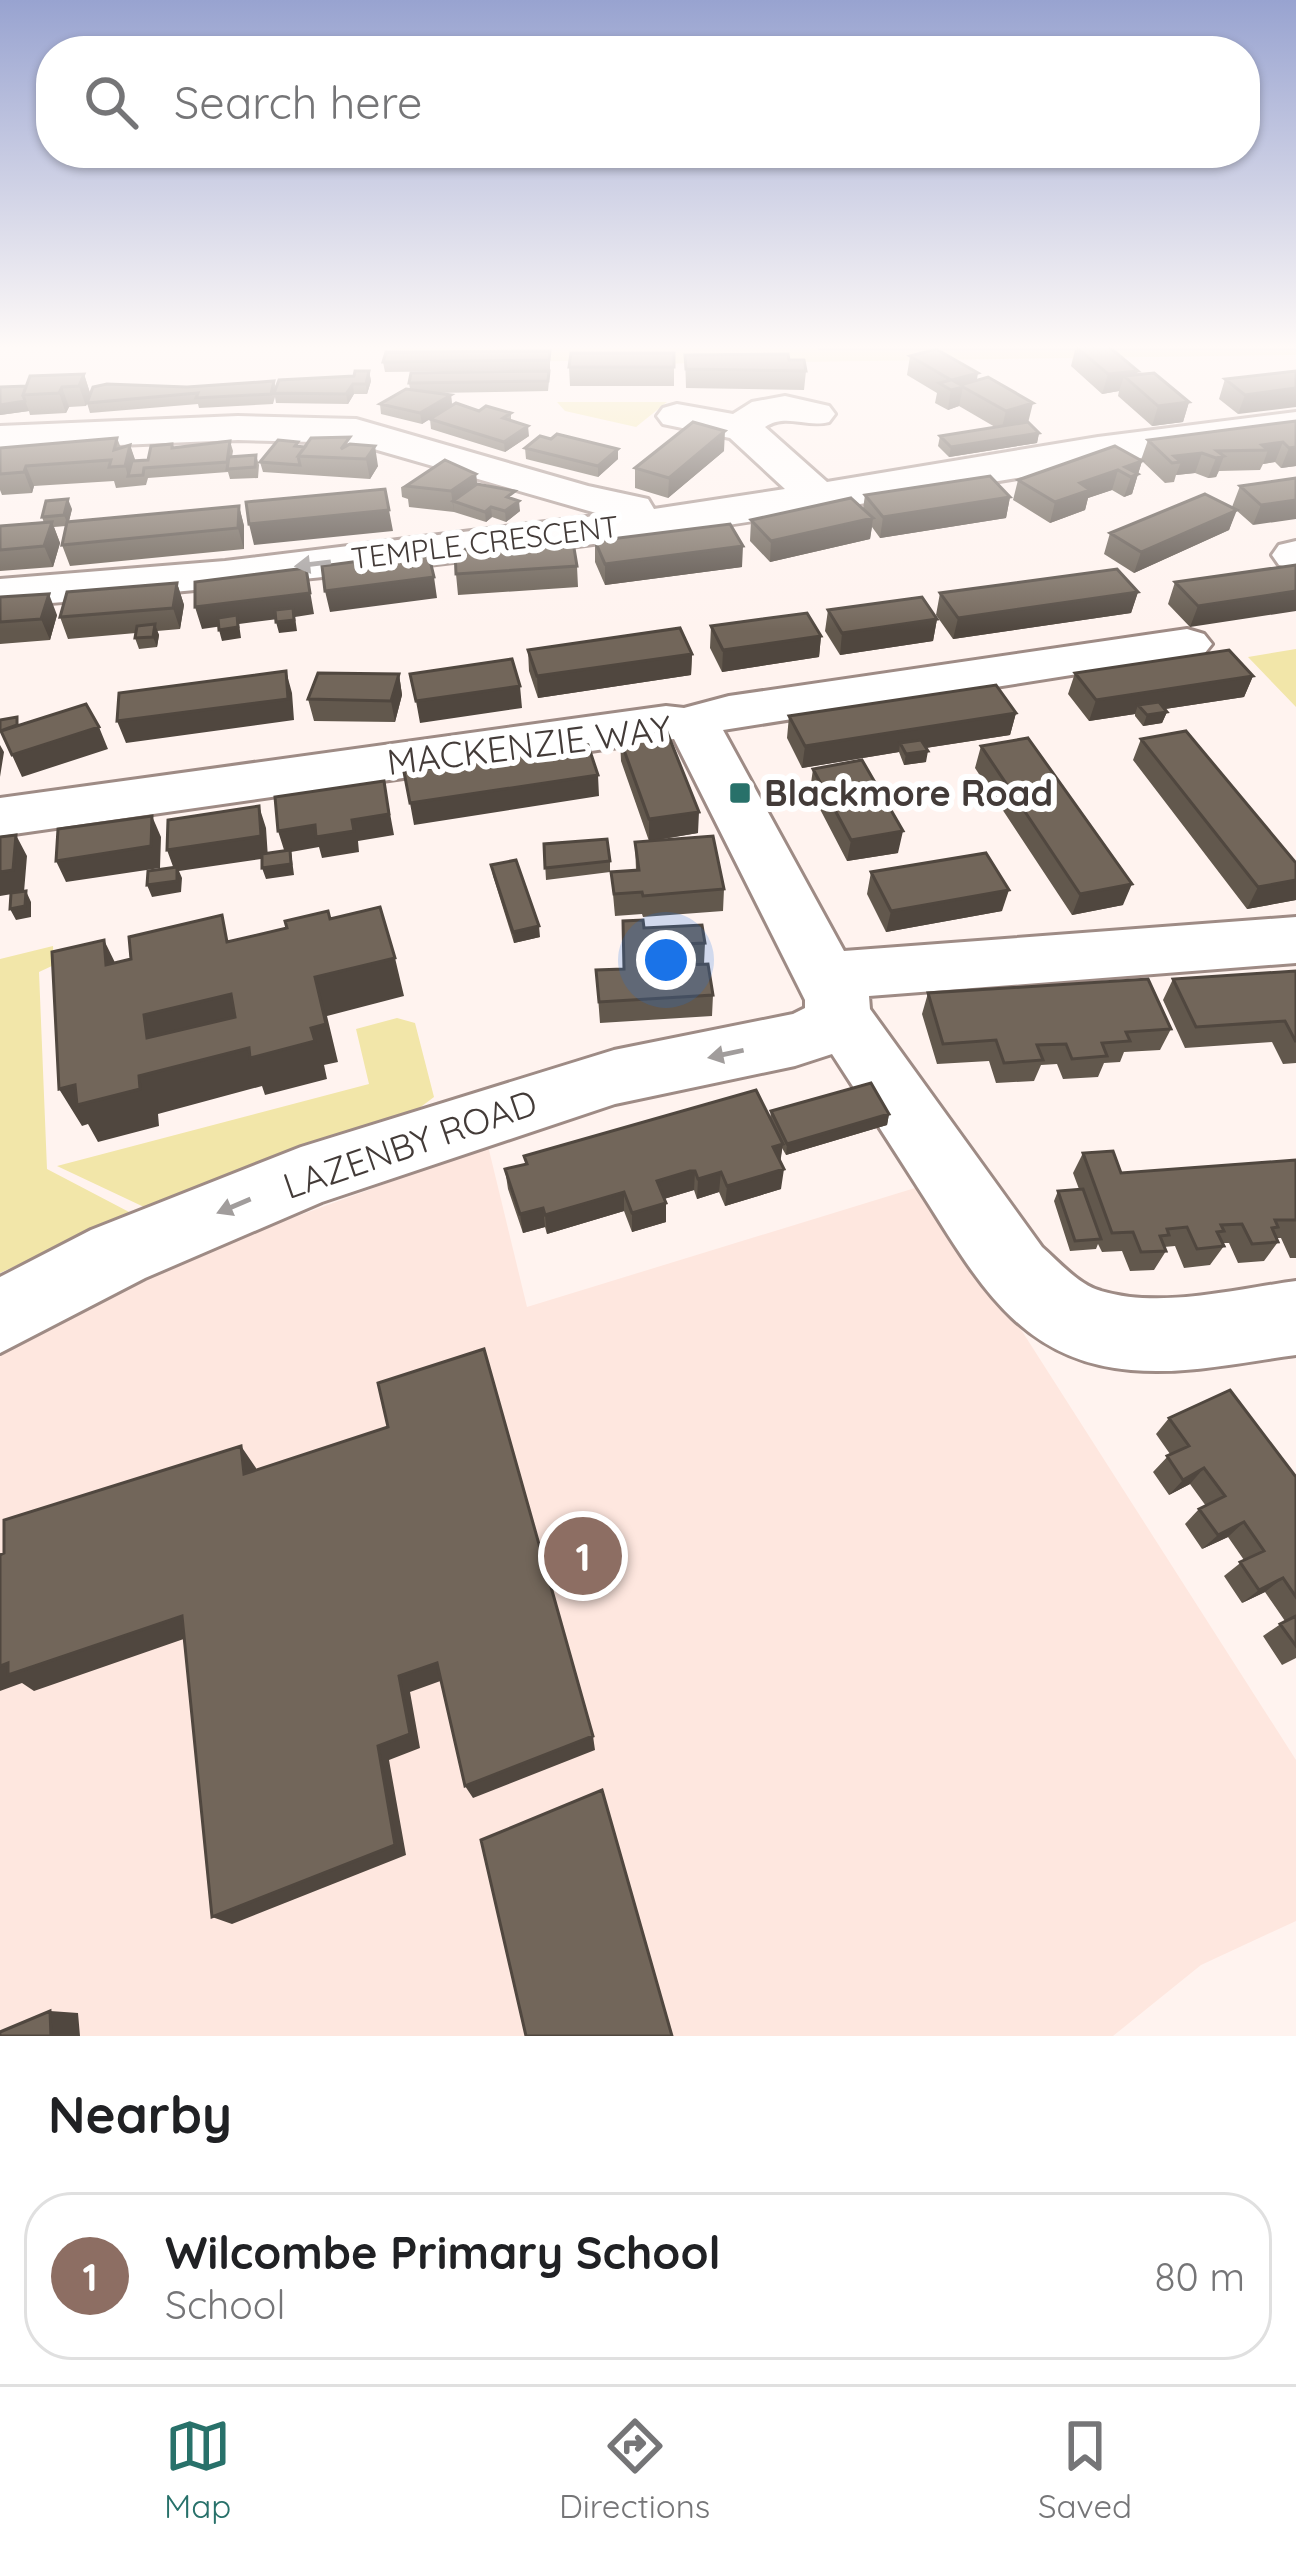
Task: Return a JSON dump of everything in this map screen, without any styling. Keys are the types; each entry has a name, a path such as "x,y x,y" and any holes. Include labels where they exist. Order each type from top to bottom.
{"street":[{"path":"385,441 577,514"},
{"path":"757,441 819,497"},
{"name":"TEMPLE CRESCENT","path":"0,593 225,575 577,514 721,512 1161,441"},
{"name":"MACKENZIE WAY","path":"0,817 666,722 694,727 706,717 729,712 1117,642 1186,644"},
{"path":"694,727 830,998 1015,1271 1044,1300 1084,1324 1135,1333 1296,1318"},
{"path":"830,998 1296,940"},
{"name":"LAZENBY ROAD","path":"0,1316 118,1254 301,1178 614,1077 824,1030 830,998"}],"shaded area":[{"path":"1296,649 1296,707 1248,657"},
{"path":"53,946 54,965 39,972 47,1169 131,1213 0,1273 0,959"},
{"path":"397,1018 415,1023 434,1097 418,1109 144,1207 57,1166 369,1084 356,1029"},
{"path":"488,1146 527,1307 928,1184 1296,1760 1296,1921 1201,1965 1113,2036 0,2036 0,1352 156,1268"}],"building":[{"path":"82,441 116,441 114,450 130,445 125,466 109,467 111,460 26,466 24,472 0,474 0,448"},
{"path":"230,441 227,462 144,468 143,475 128,476 132,461 148,460 151,446 172,444 172,448"},
{"path":"277,441 305,447 298,456 300,465 260,462"},
{"path":"309,441 347,441 341,449 350,444 375,446 366,459 298,456"},
{"path":"534,441 586,441 618,449 598,466 525,448"},
{"path":"669,441 713,441 669,478 635,468"},
{"path":"945,441 989,441 951,447"},
{"path":"1149,441 1296,441 1296,447 1289,448 1283,442 1262,445 1268,450 1217,451 1224,456 1216,458 1202,453 1174,456 1181,462 1172,463"},
{"path":"1115,446 1142,461 1125,467 1138,474 1131,477 1118,470 1080,483 1090,490 1055,502 1018,480"},
{"path":"256,455 255,467 227,469 229,457"},
{"path":"445,460 476,474 451,491 406,486"},
{"path":"990,476 1010,497 883,517 865,495"},
{"path":"1296,478 1296,500 1261,505 1240,486"},
{"path":"477,484 515,491 507,497 519,501 505,511 491,507 485,512 453,501"},
{"path":"385,489 389,510 249,524 246,502"},
{"path":"1205,494 1237,510 1141,552 1110,533"},
{"path":"851,498 873,518 771,541 751,520"},
{"path":"68,499 64,515 42,517 46,501"},
{"path":"239,506 238,528 62,545 67,522"},
{"path":"52,522 44,546 0,550 0,526"},
{"path":"730,524 743,546 605,564 595,541"},
{"path":"573,542 577,566 456,574 455,550"},
{"path":"428,552 434,577 325,591 322,566"},
{"path":"1296,565 1296,591 1198,606 1175,582"},
{"path":"306,568 310,593 195,607 195,582"},
{"path":"1117,569 1138,592 958,618 940,593"},
{"path":"177,583 173,608 60,617 67,592"},
{"path":"49,594 41,619 0,622 0,597"},
{"path":"922,597 937,619 842,633 828,610"},
{"path":"293,608 294,620 276,622 275,610"},
{"path":"807,613 821,636 723,650 711,626"},
{"path":"237,615 238,627 219,630 218,618"},
{"path":"155,624 153,637 135,638 137,626"},
{"path":"680,628 692,654 537,676 528,650"},
{"path":"1229,650 1253,676 1096,700 1075,673"},
{"path":"512,659 520,686 416,701 410,674"},
{"path":"286,671 288,699 117,721 119,693"},
{"path":"318,673 399,674 391,701 308,699"},
{"path":"996,685 1016,713 805,746 789,716"},
{"path":"1159,702 1167,712 1147,715 1138,705"},
{"path":"86,704 99,727 12,755 1,731"},
{"path":"17,717 17,725 0,731 0,720"},
{"path":"1186,731 1296,863 1296,880 1258,887 1141,739"},
{"path":"667,732 699,812 649,819 620,739"},
{"path":"1028,738 1132,884 1080,894 981,746"},
{"path":"921,740 928,751 906,754 900,743"},
{"path":"588,745 598,775 410,803 404,772"},
{"path":"862,760 903,831 851,840 813,769"},
{"path":"384,781 389,814 352,820 354,831 316,837 315,825 278,831 275,797"},
{"path":"259,806 261,836 167,850 168,820"},
{"path":"152,816 151,846 56,861 58,829"},
{"path":"16,835 13,870 0,872 0,837"},
{"path":"713,836 724,889 614,894 611,872 639,870 635,842"},
{"path":"607,839 610,861 545,868 544,844"},
{"path":"290,850 291,864 262,868 262,854"},
{"path":"986,853 1009,890 891,911 871,872"},
{"path":"516,860 539,926 513,932 491,865"},
{"path":"177,867 177,881 147,885 148,871"},
{"path":"26,891 25,906 10,909 11,893"},
{"path":"380,907 395,958 315,977 326,1024 311,1028 315,1041 250,1058 249,1048 139,1076 140,1089 77,1105 75,1085 59,1089 52,952 104,940 106,965 131,959 129,937 222,915 227,942 287,928 285,921 328,911 330,919","holes":["231,994 235,1017 147,1038 144,1015"]},
{"path":"643,920 644,928 702,925 705,943 685,944 688,965 708,964 713,995 599,1002 596,970 624,969 623,921"},
{"path":"1296,971 1296,1042 1285,1021 1196,1027 1173,979"},
{"path":"1148,979 1171,1029 1126,1032 1130,1041 1102,1043 1107,1056 1072,1059 1066,1044 1037,1045 1043,1060 1004,1063 996,1040 943,1044 928,993"},
{"path":"871,1083 889,1114 787,1144 771,1111"},
{"path":"756,1090 783,1144 773,1147 784,1169 727,1186 721,1172 698,1179 690,1171 657,1181 666,1203 632,1213 624,1192 545,1215 543,1208 520,1214 505,1169 527,1164 524,1156"},
{"path":"1113,1151 1121,1173 1296,1160 1296,1220 1275,1220 1278,1227 1272,1228 1278,1242 1252,1244 1242,1224 1221,1225 1224,1231 1217,1232 1224,1246 1197,1249 1187,1227 1167,1229 1169,1235 1160,1236 1166,1251 1141,1252 1133,1232 1112,1233 1083,1153"},
{"path":"1083,1189 1101,1239 1075,1241 1058,1191"},
{"path":"484,1349 593,1736 465,1786 437,1663 399,1676 410,1734 378,1746 395,1845 212,1917 182,1616 8,1675 8,1663 0,1666 4,1520 241,1446 244,1474 388,1427 378,1383"},
{"path":"1230,1390 1296,1477 1296,1597 1283,1578 1259,1590 1240,1562 1264,1551 1244,1522 1218,1535 1199,1509 1225,1496 1204,1468 1183,1480 1167,1456 1189,1446 1169,1418"},
{"path":"1296,1616 1296,1646 1280,1624"},
{"path":"602,1790 672,2036 526,2036 481,1840"},
{"path":"50,2011 51,2036 0,2036 0,2032"}],"place":[{"name":"Blackmore Road","path":"740,793"},
{"name":"Wilcombe Primary School","path":"583,1556"}]}
